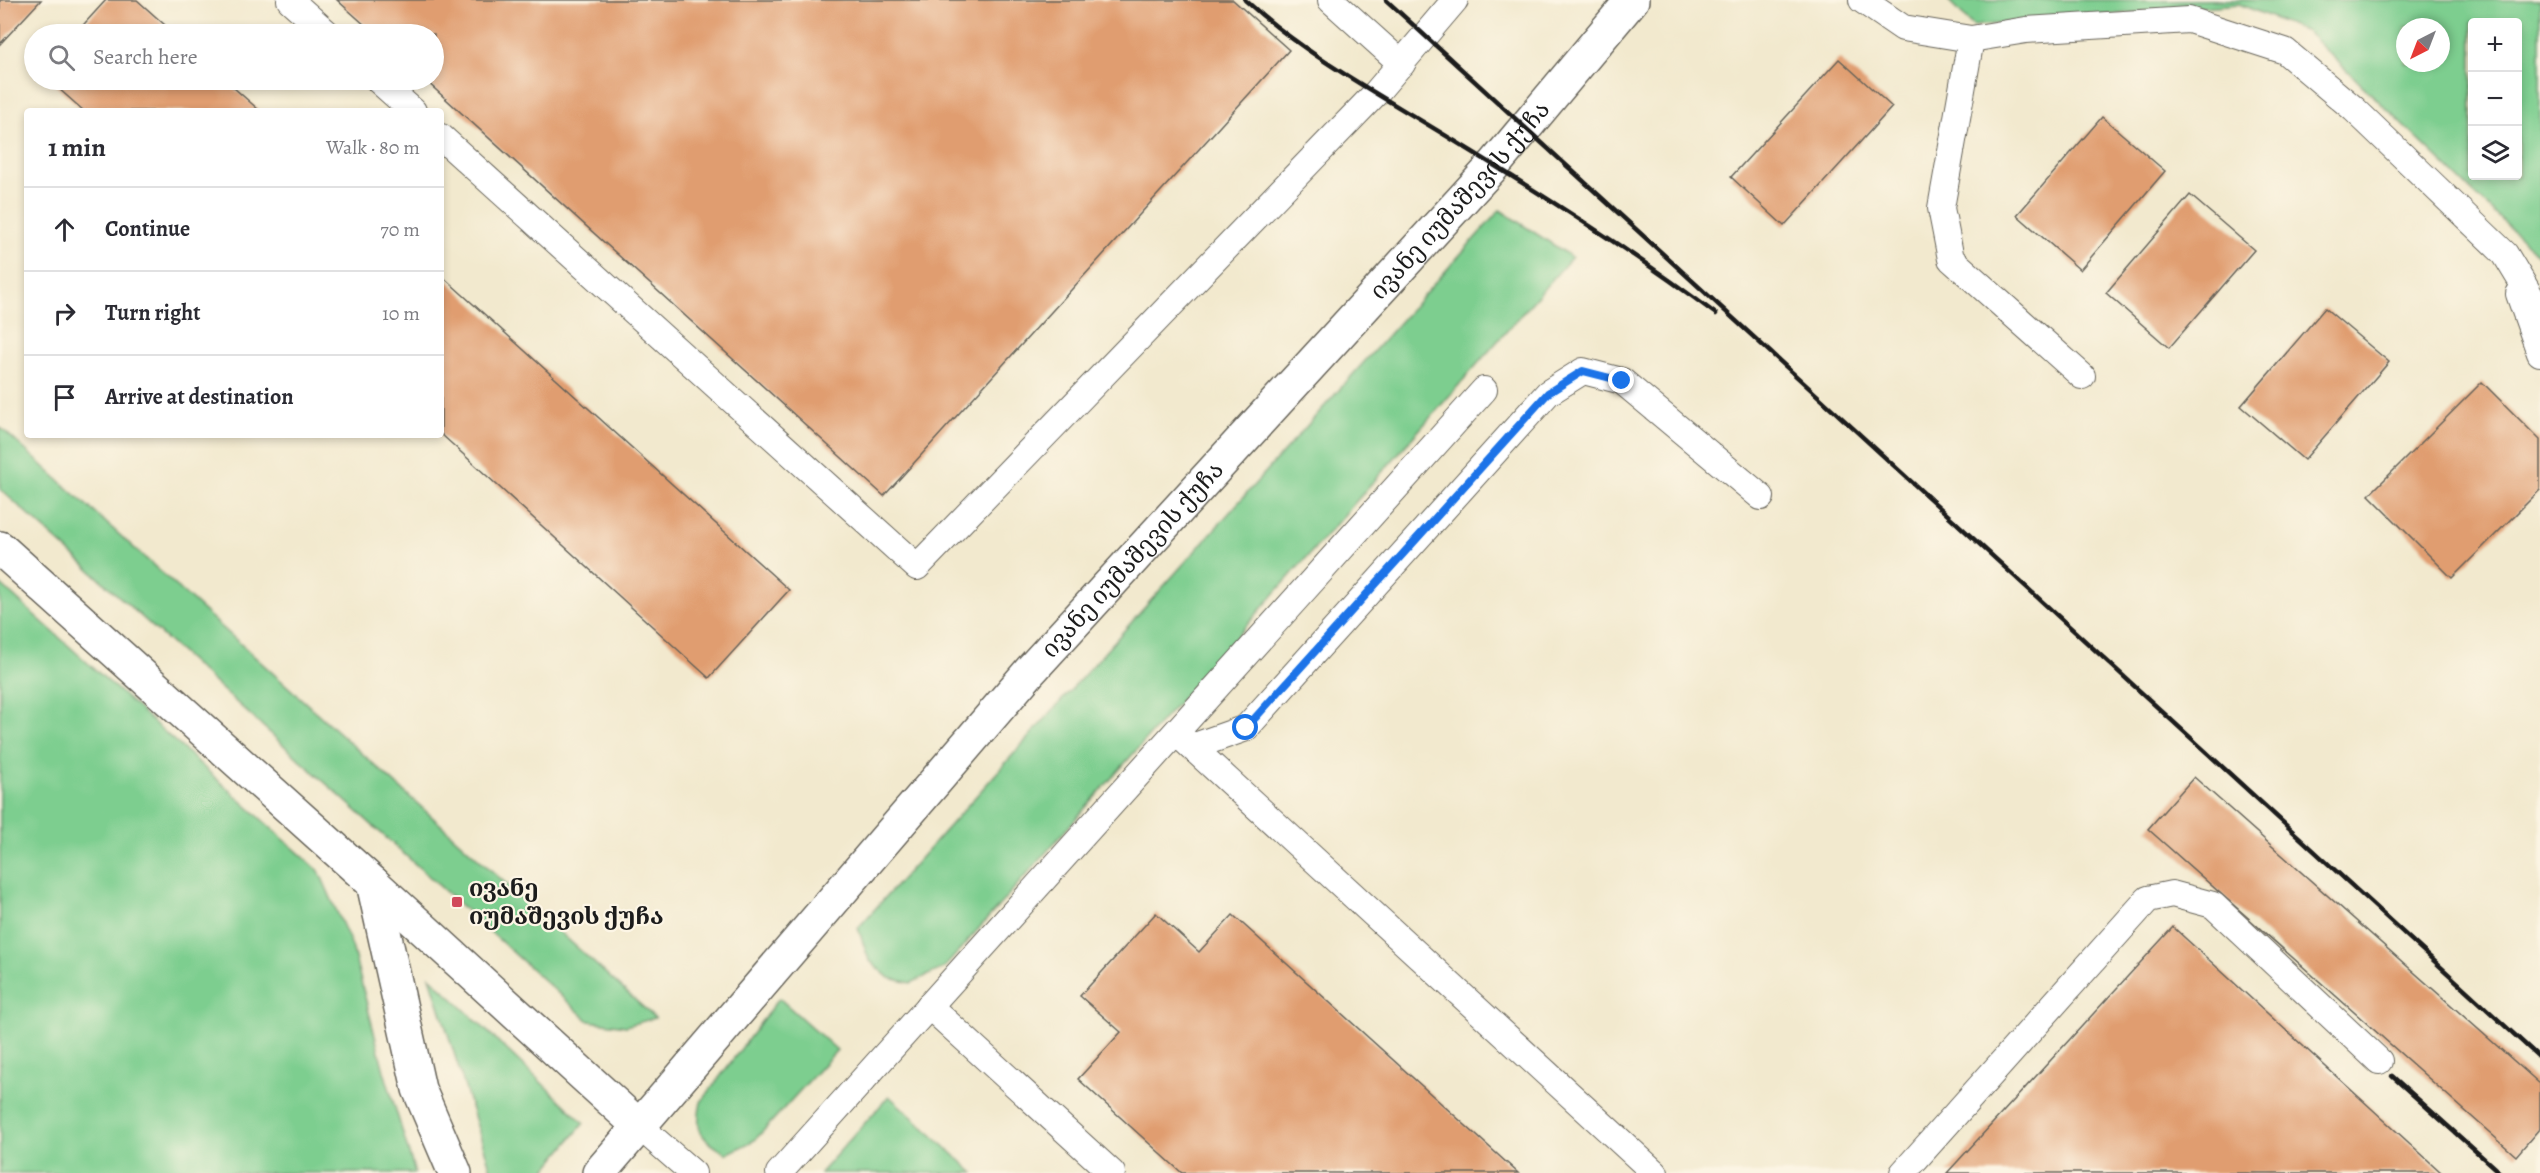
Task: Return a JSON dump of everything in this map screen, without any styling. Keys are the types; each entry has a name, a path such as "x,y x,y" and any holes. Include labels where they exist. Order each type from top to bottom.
{"street":[{"name":"ივანე იუმაშევის ქუჩა","path":"599,1173 1031,670 1494,165 1632,0"},
{"path":"0,548 639,1126"},
{"path":"373,883 419,1089 455,1173"}],"lane":[{"path":"290,0 317,24"},
{"path":"1331,0 1402,64"},
{"path":"444,139 917,567 1402,64 1455,0"},
{"path":"1862,0 1903,28 1971,39 2026,30 2189,20 2285,51 2354,109 2505,254 2540,312"},
{"path":"1971,39 1941,208 1951,260 2082,376"},
{"path":"389,90 410,108"},
{"path":"2505,254 2540,353"},
{"path":"1184,740 1246,728 1548,393 1583,371 1622,381 1761,496"},
{"path":"778,1173 929,1006 1184,740 1484,390"},
{"path":"1184,740 1655,1173"},
{"path":"1903,1173 2148,899 2172,894 2213,905 2379,1061"},
{"path":"929,1006 1112,1173"},
{"path":"639,1126 693,1173"}],"green space":[{"path":"1948,0 2540,0 2540,257 2307,32 2239,4 1973,26"},
{"path":"1500,210 1572,257 944,968 911,983 889,978 869,960 858,928"},
{"path":"0,427 655,1018 626,1026 589,1021 0,489"},
{"path":"0,584 319,871 352,946 384,1071 415,1173 0,1173"},
{"path":"430,977 584,1123 543,1173 492,1173"},
{"path":"779,998 837,1050 755,1140 727,1154 711,1144 699,1128 701,1102"},
{"path":"889,1096 974,1173 820,1173"}],"building":[{"path":"0,0 41,0 0,44"},
{"path":"106,0 137,0 164,24 84,24"},
{"path":"337,0 1233,0 1289,50 884,496 436,90 444,90 444,24 364,24"},
{"path":"1839,59 1892,107 1784,226 1731,177"},
{"path":"60,90 236,90 257,108 81,108"},
{"path":"2102,117 2165,171 2080,270 2017,215"},
{"path":"2190,195 2254,250 2169,348 2106,293"},
{"path":"444,278 789,590 709,678 444,437"},
{"path":"2325,308 2389,362 2304,460 2241,406"},
{"path":"2482,382 2540,440 2540,490 2452,578 2369,495"},
{"path":"2194,777 2540,1084 2540,1128 2516,1156 2148,829"},
{"path":"1156,913 1199,952 1233,915 1518,1173 1182,1173 1078,1079 1121,1032 1080,996"},
{"path":"2173,927 2442,1173 1947,1173"}],"railway":[{"path":"1245,0 1319,58 1587,224 1716,314"},
{"path":"1386,0 2540,1058"},
{"path":"2392,1076 2500,1173"}],"place":[{"name":"ივანე იუმაშევის ქუჩა","path":"457,902"}],"route":[{"path":"1246,728 1548,393 1583,371 1622,381"}]}
